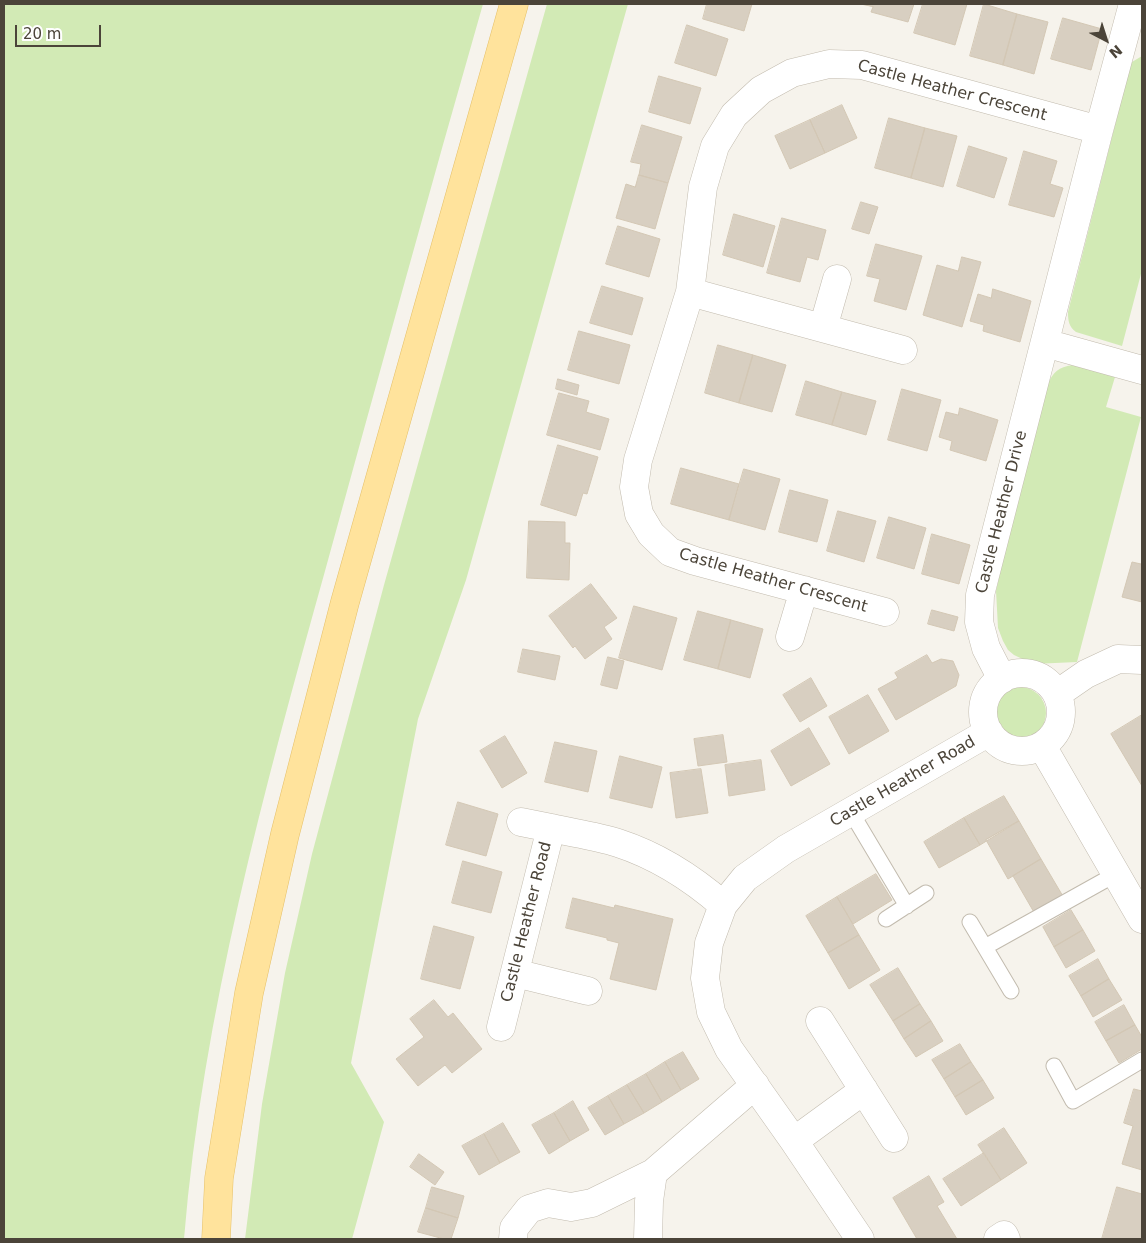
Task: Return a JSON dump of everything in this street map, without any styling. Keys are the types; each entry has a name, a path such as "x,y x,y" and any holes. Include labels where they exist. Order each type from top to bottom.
{"main road":[{"path":"216,1239 219,1178 249,993 285,834 345,602 514,4"}],"street":[{"name":"Castle Heather Drive","path":"1002,679 986,648 979,622 980,595 1099,130 1133,37 1133,4"},
{"name":"Castle Heather Crescent","path":"885,612 695,561 670,552 650,534 639,514 634,487 638,460 690,292 702,187 715,146 734,115 761,90 792,73 829,64 862,65 1099,130"},
{"path":"823,328 837,279"},
{"path":"690,292 903,350"},
{"path":"1045,343 1142,370"},
{"path":"790,637 804,590"},
{"path":"1057,694 1086,674 1118,659 1142,660"},
{"path":"1013,674 1026,674 1038,677 1049,684 1057,694 1061,705 1061,718 1058,728 1042,746 1031,750 1019,751 1002,745 989,732 985,721 984,709 986,698 993,687 1002,679 1013,674"},
{"name":"Castle Heather Road","path":"860,1239 729,1049 711,1012 709,1003 705,978 709,943 723,905 745,878 786,849 989,732"},
{"path":"1042,746 1142,918"},
{"path":"521,822 550,828"},
{"name":"Castle Heather Road","path":"501,1027 550,828 617,842 659,859 703,888 723,905"},
{"path":"515,973 588,991"},
{"path":"820,1021 894,1138"},
{"path":"513,1239 514,1228 529,1209 548,1203 571,1207 592,1203 652,1173 755,1085"},
{"path":"794,1141 864,1090"},
{"path":"648,1239 652,1173"},
{"path":"998,1239 1004,1235 1006,1239"}],"lane":[{"path":"851,812 907,906"},
{"path":"985,947 1116,874"},
{"path":"886,918 926,894"},
{"path":"970,922 1011,991"},
{"path":"1054,1066 1073,1101 1142,1060"}],"green space":[{"path":"4,4 483,4 302,653 259,819 239,902 205,1070 193,1154 184,1239 4,1239"},
{"path":"547,4 628,4 466,580 418,719 351,1063 384,1122 352,1239 245,1239 262,1104 285,973 312,854 384,585"},
{"path":"1142,56 1142,270 1122,346 1076,332 1069,324 1068,312 1129,69 1132,62"},
{"path":"1072,365 1115,377 1106,407 1141,417 1077,662 1033,664 1014,655 1008,650 1003,641 998,628 996,591 1048,384 1057,371"},
{"path":"1020,687 1030,689 1038,695 1044,703 1046,713 1044,723 1038,731 1030,737 1020,739 1010,737 1002,731 996,723 994,713 996,703 1002,695 1010,689"}],"building":[{"path":"707,4 752,4 744,31 703,19"},
{"path":"861,4 914,4 908,22 871,12 873,7"},
{"path":"923,4 967,4 955,45 914,33"},
{"path":"984,4 1017,14 1003,65 970,56"},
{"path":"1017,14 1048,22 1034,74 1003,65"},
{"path":"1063,18 1102,29 1091,70 1051,59"},
{"path":"687,25 728,39 716,76 675,63"},
{"path":"659,76 701,88 690,124 649,112"},
{"path":"842,105 857,138 825,153 810,120"},
{"path":"889,118 925,128 911,178 875,168"},
{"path":"810,120 825,153 790,169 775,136"},
{"path":"642,125 682,137 668,183 639,175 641,164 631,162"},
{"path":"925,128 957,136 943,187 911,178"},
{"path":"969,146 1007,158 994,198 957,186"},
{"path":"1024,151 1057,161 1050,184 1063,188 1054,217 1009,205"},
{"path":"639,175 668,183 655,229 616,218 626,184 635,187"},
{"path":"861,202 878,207 869,234 852,229"},
{"path":"734,214 775,226 763,267 723,255"},
{"path":"782,218 826,230 818,260 807,257 800,282 767,273"},
{"path":"618,226 660,239 649,277 606,264"},
{"path":"876,244 922,256 906,310 874,301 880,279 867,276"},
{"path":"962,257 981,262 962,327 923,315 937,265 958,271"},
{"path":"602,286 643,298 632,335 590,323"},
{"path":"993,289 1031,301 1020,342 983,331 984,325 970,321 978,294 991,298"},
{"path":"579,331 630,345 619,384 568,370"},
{"path":"718,345 753,355 739,403 705,393"},
{"path":"753,355 786,365 772,412 739,403"},
{"path":"558,379 579,385 577,395 556,389"},
{"path":"806,381 842,392 832,425 796,415"},
{"path":"902,389 941,400 927,451 888,440"},
{"path":"842,392 876,401 866,435 832,425"},
{"path":"559,393 589,401 586,412 609,419 600,450 547,435"},
{"path":"960,408 998,420 986,461 950,450 952,441 939,437 946,412 958,415"},
{"path":"558,445 598,457 587,494 583,493 576,516 541,505"},
{"path":"681,468 739,484 729,520 671,504"},
{"path":"744,469 780,479 765,530 729,520"},
{"path":"790,490 828,500 817,542 779,532"},
{"path":"838,511 876,521 864,562 827,551"},
{"path":"889,517 926,528 914,569 877,558"},
{"path":"529,521 565,522 565,543 570,543 569,580 527,578"},
{"path":"932,534 970,545 959,584 922,574"},
{"path":"1142,559 1142,602 1122,597 1132,562 1141,564"},
{"path":"591,584 617,618 604,627 612,639 585,659 575,646 573,648 549,616"},
{"path":"634,606 677,618 662,670 619,658"},
{"path":"932,610 958,617 954,631 928,624"},
{"path":"698,611 731,620 718,669 684,660"},
{"path":"731,620 763,629 750,678 718,669"},
{"path":"523,649 560,656 555,680 518,672"},
{"path":"927,655 932,663 941,659 953,661 959,675 956,686 896,720 878,689 898,678 895,673"},
{"path":"608,657 624,661 617,689 601,685"},
{"path":"811,678 827,706 800,722 783,695"},
{"path":"868,695 889,731 849,754 829,717"},
{"path":"1142,715 1142,786 1111,734"},
{"path":"809,728 830,764 791,786 771,751"},
{"path":"723,735 727,762 698,766 694,739"},
{"path":"505,736 527,773 502,788 480,751"},
{"path":"555,742 597,751 588,792 545,782"},
{"path":"620,756 662,767 652,808 610,798"},
{"path":"761,760 765,790 729,796 725,765"},
{"path":"701,769 708,813 676,818 670,773"},
{"path":"1004,796 1019,821 980,845 964,818"},
{"path":"458,802 498,814 486,856 446,845"},
{"path":"964,818 980,845 939,868 924,842"},
{"path":"1019,821 1041,859 1008,879 986,840"},
{"path":"1041,859 1064,898 1035,914 1013,876"},
{"path":"463,861 502,872 491,913 452,903"},
{"path":"876,874 892,900 853,924 837,897"},
{"path":"837,897 859,935 828,953 806,916"},
{"path":"573,898 614,908 615,905 673,919 656,990 610,979 619,943 607,940 607,938 566,928"},
{"path":"1071,910 1083,930 1054,947 1043,927"},
{"path":"434,926 474,937 460,989 421,979"},
{"path":"1083,930 1095,951 1066,968 1054,947"},
{"path":"859,935 880,970 849,989 828,953"},
{"path":"1098,959 1109,979 1081,996 1069,976"},
{"path":"898,968 920,1004 893,1021 870,985"},
{"path":"1109,979 1122,1000 1093,1017 1081,996"},
{"path":"434,1000 448,1017 453,1013 482,1049 452,1073 445,1065 418,1086 396,1059 424,1037 410,1019"},
{"path":"920,1004 931,1021 904,1039 893,1021"},
{"path":"1124,1005 1135,1025 1106,1041 1095,1022"},
{"path":"931,1021 943,1041 916,1057 904,1039"},
{"path":"1135,1025 1142,1037 1142,1049 1119,1063 1106,1041"},
{"path":"960,1044 971,1062 944,1079 932,1060"},
{"path":"683,1052 699,1079 681,1090 665,1062"},
{"path":"665,1062 681,1090 662,1102 646,1074"},
{"path":"971,1062 983,1080 955,1097 944,1079"},
{"path":"646,1074 662,1102 644,1113 627,1085"},
{"path":"983,1080 994,1098 966,1115 955,1097"},
{"path":"627,1085 644,1113 624,1124 608,1096"},
{"path":"1134,1089 1142,1091 1142,1170 1122,1164 1133,1126 1124,1123"},
{"path":"608,1096 624,1124 605,1135 588,1108"},
{"path":"573,1101 589,1130 570,1141 554,1113"},
{"path":"554,1113 570,1141 549,1154 532,1125"},
{"path":"503,1123 520,1152 500,1163 484,1134"},
{"path":"1004,1128 1027,1163 1001,1180 978,1145"},
{"path":"484,1134 500,1163 479,1175 462,1146"},
{"path":"984,1153 1001,1180 961,1206 943,1179"},
{"path":"419,1154 444,1172 435,1185 410,1167"},
{"path":"929,1176 944,1202 937,1206 957,1239 917,1239 893,1198"},
{"path":"432,1187 464,1196 458,1218 426,1208"},
{"path":"1117,1187 1142,1194 1142,1239 1102,1239"},
{"path":"426,1208 458,1218 451,1239 418,1232"}]}
